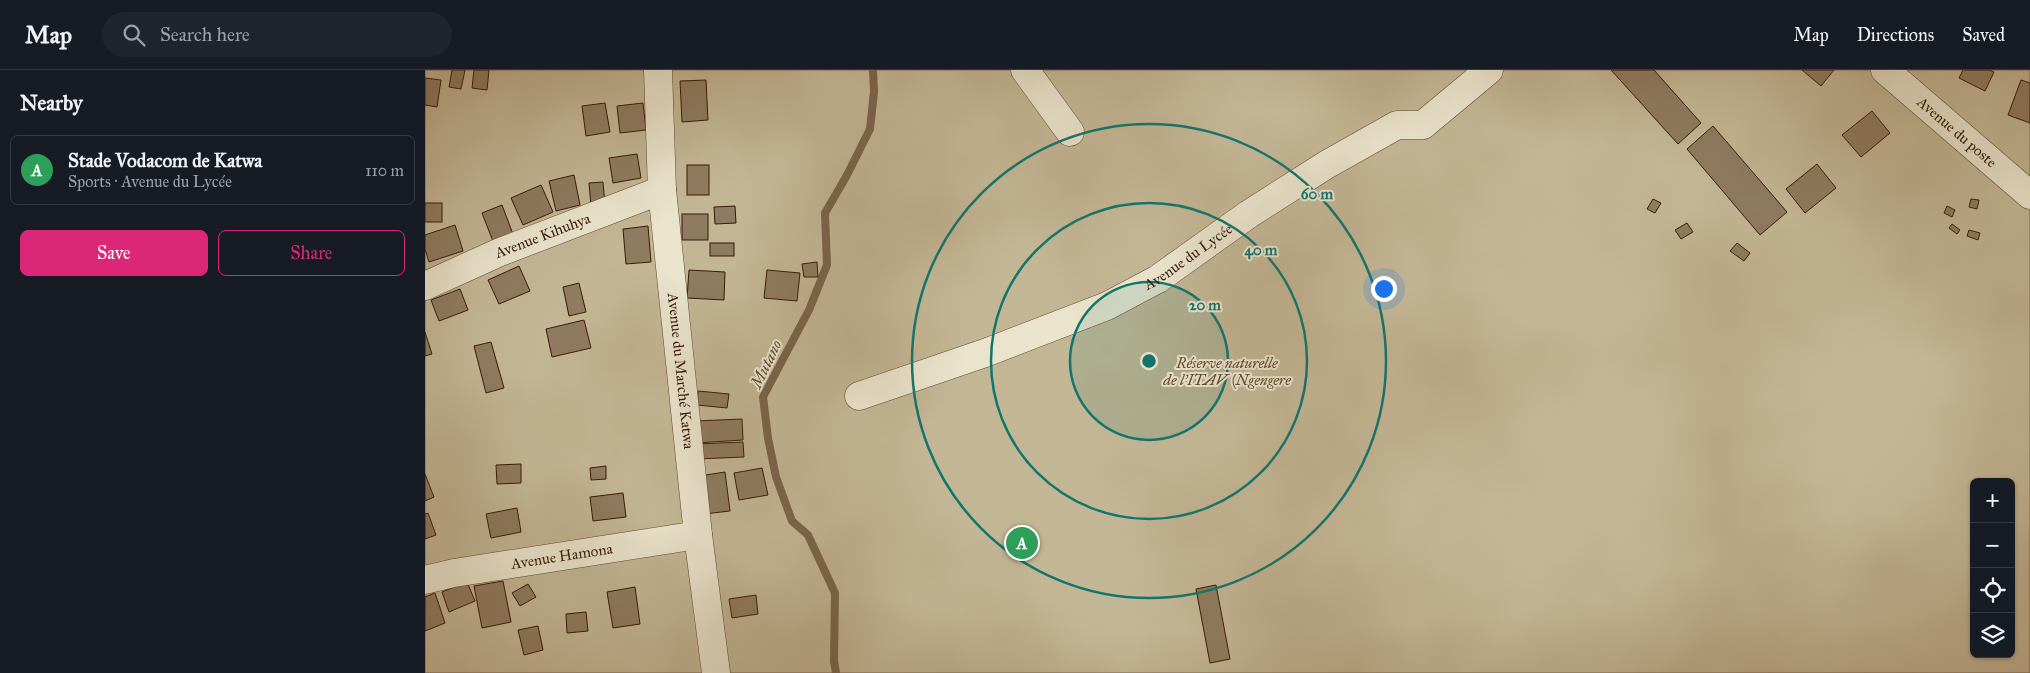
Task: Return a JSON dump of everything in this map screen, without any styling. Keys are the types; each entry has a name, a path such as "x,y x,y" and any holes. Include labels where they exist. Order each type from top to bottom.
{"street":[{"name":"Avenue du Marché Katwa","path":"658,70 662,190 698,535 716,673"},
{"path":"1025,70 1070,132"},
{"name":"Avenue du Lycée","path":"859,396 985,353 1107,306 1158,279 1249,214 1326,165 1397,125 1423,125 1489,70"},
{"name":"Avenue du poste","path":"1885,70 2030,195"},
{"name":"Avenue Kihuhya","path":"425,286 500,252 662,190"},
{"name":"Avenue Hamona","path":"425,580 453,573 698,535"}],"green space":[{"name":"Réserve naturelle de l'ITAV (Ngengere","path":"425,70 2030,70 2030,673 425,673"}],"building":[{"path":"452,70 465,70 461,89 449,87"},
{"path":"474,70 489,70 487,90 472,88"},
{"path":"1611,70 1654,70 1701,123 1678,144"},
{"path":"1802,70 1834,70 1821,86"},
{"path":"1963,70 1989,70 1994,72 1985,91 1959,78"},
{"path":"425,78 441,80 437,107 425,105"},
{"path":"706,80 708,120 682,122 680,81"},
{"path":"2021,80 2030,83 2030,123 2008,115"},
{"path":"605,103 610,132 586,136 582,106"},
{"path":"643,103 646,130 620,133 617,106"},
{"path":"1872,111 1890,133 1861,157 1842,135"},
{"path":"1713,126 1787,212 1760,235 1687,149"},
{"path":"637,154 641,178 613,183 609,158"},
{"path":"1817,164 1836,188 1805,213 1786,189"},
{"path":"687,165 709,165 709,195 687,195"},
{"path":"574,175 580,205 556,211 549,181"},
{"path":"603,182 605,205 591,207 589,183"},
{"path":"541,185 553,212 523,225 511,198"},
{"path":"1653,199 1661,203 1655,213 1647,209"},
{"path":"1971,199 1979,200 1977,209 1969,207"},
{"path":"425,203 442,203 442,222 425,222"},
{"path":"502,205 514,237 494,244 482,213"},
{"path":"735,206 736,223 715,224 714,207"},
{"path":"1947,206 1955,210 1952,217 1944,213"},
{"path":"682,214 708,214 708,240 682,240"},
{"path":"1687,223 1693,232 1681,239 1675,230"},
{"path":"1952,224 1960,230 1957,234 1949,228"},
{"path":"455,225 463,251 429,262 425,249 425,235"},
{"path":"648,226 651,262 626,264 623,229"},
{"path":"1969,230 1980,233 1978,240 1967,236"},
{"path":"710,243 734,243 734,256 710,256"},
{"path":"1737,243 1750,253 1744,261 1730,251"},
{"path":"817,262 818,277 804,277 802,264"},
{"path":"519,266 530,291 499,304 488,280"},
{"path":"689,270 725,272 724,300 687,298"},
{"path":"767,270 800,273 797,301 764,298"},
{"path":"579,283 586,312 569,316 563,287"},
{"path":"460,289 468,310 439,321 431,300"},
{"path":"584,320 591,348 552,357 546,329"},
{"path":"425,332 432,354 425,356"},
{"path":"491,342 504,388 486,393 474,346"},
{"path":"698,391 729,394 727,408 697,405"},
{"path":"742,419 743,440 696,443 695,421"},
{"path":"743,442 744,457 697,459 696,444"},
{"path":"521,464 521,483 497,484 496,465"},
{"path":"606,466 606,479 591,480 590,468"},
{"path":"762,468 768,495 739,500 734,473"},
{"path":"725,472 730,511 704,514 699,476"},
{"path":"425,474 434,497 425,501"},
{"path":"623,493 626,517 593,521 590,497"},
{"path":"517,508 521,532 491,538 486,514"},
{"path":"428,513 436,535 425,539 425,514"},
{"path":"503,581 511,622 482,628 474,586"},
{"path":"467,582 475,601 449,612 442,592"},
{"path":"528,584 536,597 520,606 512,593"},
{"path":"1216,585 1230,659 1210,663 1196,589"},
{"path":"635,587 640,624 613,628 607,592"},
{"path":"435,593 445,623 425,631 425,597"},
{"path":"756,595 758,614 732,618 729,599"},
{"path":"586,612 588,631 567,633 566,614"},
{"path":"538,626 543,650 524,655 518,630"}],"waterway":[{"name":"Mutano","path":"836,673 834,661 835,593 808,535 792,521 776,477 768,438 763,397 809,310 827,265 825,213 846,177 870,129 874,92 873,70"}],"place":[{"name":"Stade Vodacom de Katwa","path":"1022,543"}]}
